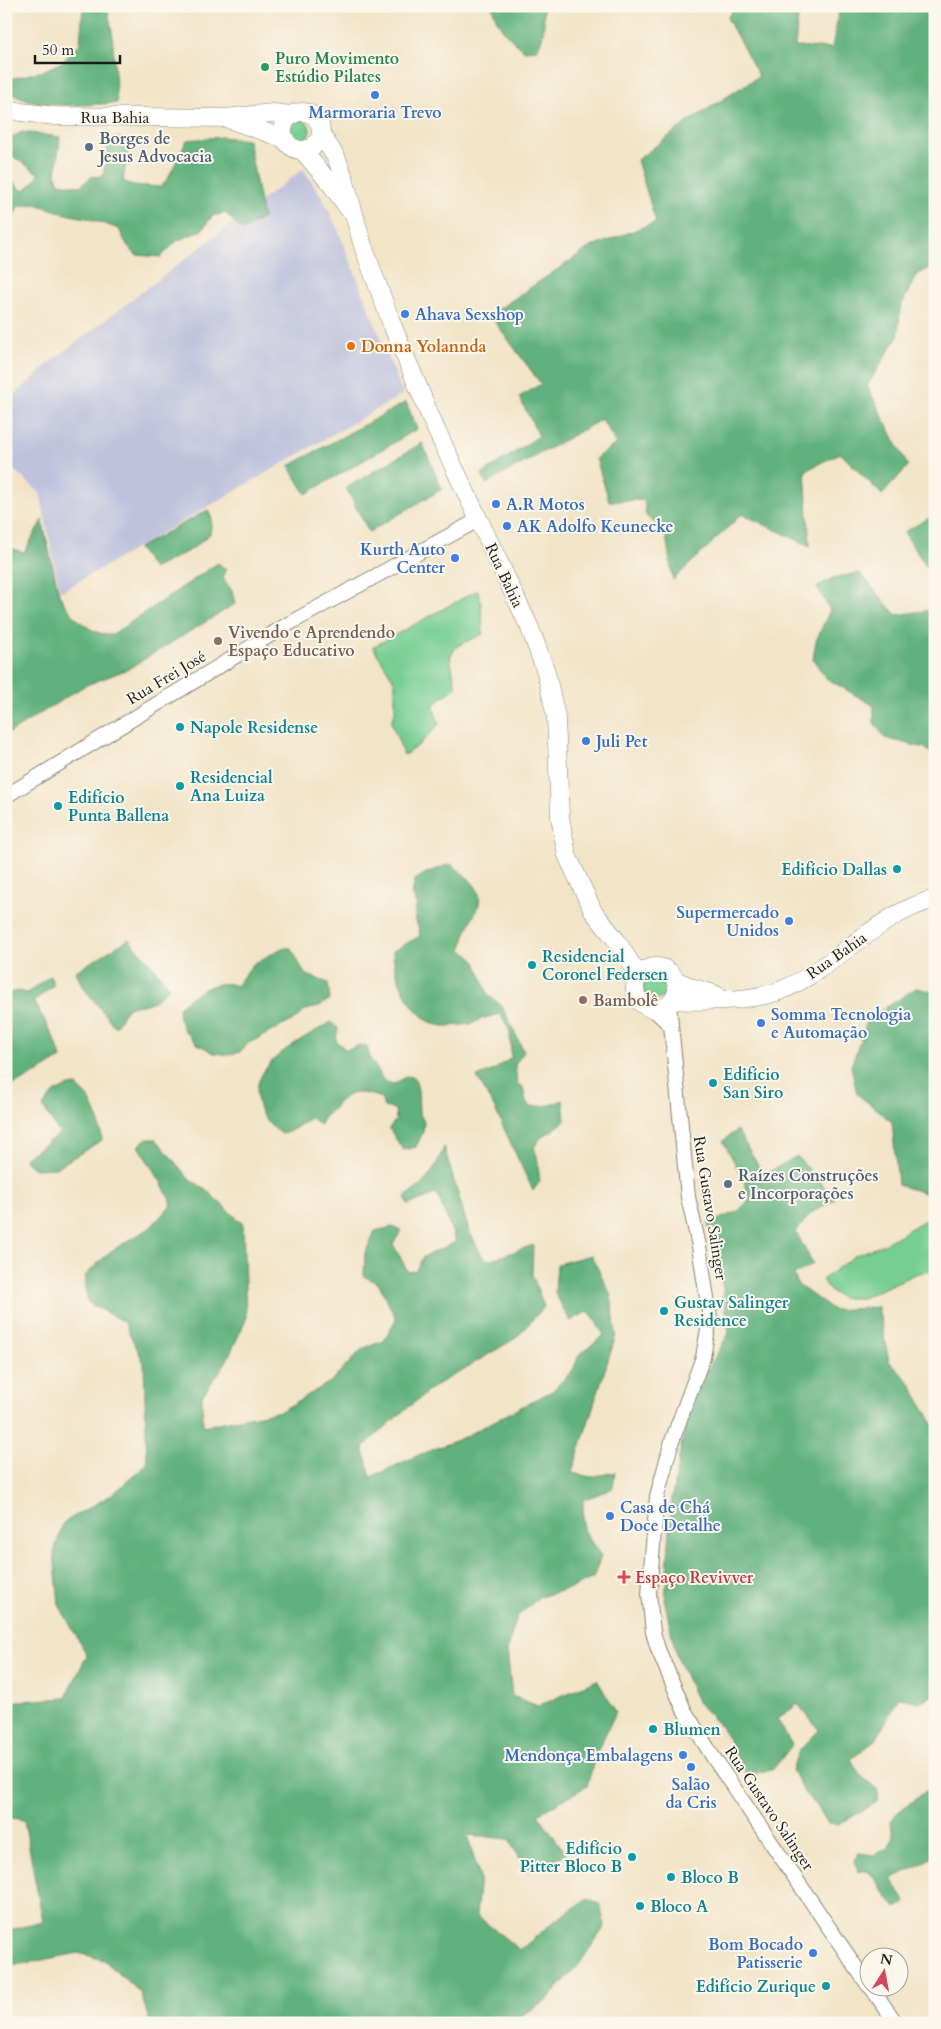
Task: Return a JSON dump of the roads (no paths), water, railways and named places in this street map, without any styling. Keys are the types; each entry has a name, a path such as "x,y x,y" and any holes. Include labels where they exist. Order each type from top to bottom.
{"main road":[{"name":"Rua Bahia","path":"6,108 21,112 55,116 226,118 273,113 292,115"},
{"path":"305,112 314,116 320,124 321,134 315,145 302,150 291,147 285,139 283,128 292,115 305,112"},
{"name":"Rua Bahia","path":"226,118 285,139"},
{"name":"Rua Bahia","path":"321,134 336,157 347,186 353,217 396,336 434,425 530,628 546,672 556,717 560,817 567,855 593,911 616,940 638,976"},
{"name":"Rua Bahia","path":"302,150 331,184 353,217"},
{"name":"Rua Bahia","path":"671,1002 770,994 784,989 818,969 884,922 908,909 935,899"},
{"name":"Rua Bahia","path":"616,940 657,966"},
{"path":"657,966 668,970 675,980 677,991 671,1002 658,1009 639,1001 635,993 634,984 638,976 646,969 657,966"},
{"name":"Rua Bahia","path":"675,980 709,994 732,998"}],"street":[{"name":"Rua Frei José","path":"6,796 290,623 478,520"},
{"name":"Rua Gustavo Salinger","path":"671,1002 671,1026 688,1197 699,1246 710,1318 703,1357 672,1441 657,1496 649,1594 654,1632 658,1649 684,1710 715,1760 858,1970"},
{"path":"652,1008 671,1026"},
{"name":"Rua Gustavo Salinger","path":"876,1996 896,2023"}],"place":[{"name":"Puro Movimento Estúdio Pilates","path":"265,67"},
{"name":"Marmoraria Trevo","path":"375,95"},
{"name":"Borges de Jesus Advocacia","path":"89,147"},
{"name":"Ahava Sexshop","path":"405,314"},
{"name":"Donna Yolannda","path":"351,346"},
{"name":"A.R Motos","path":"496,504"},
{"name":"AK Adolfo Keunecke","path":"507,526"},
{"name":"Kurth Auto Center","path":"455,558"},
{"name":"Vivendo e Aprendendo Espaço Educativo","path":"218,641"},
{"name":"Napole Residense","path":"180,727"},
{"name":"Juli Pet","path":"586,741"},
{"name":"Residencial Ana Luiza","path":"180,786"},
{"name":"Edifício Punta Ballena","path":"58,806"},
{"name":"Edifício Dallas","path":"897,869"},
{"name":"Supermercado Unidos","path":"789,921"},
{"name":"Residencial Coronel Federsen","path":"532,965"},
{"name":"Bambolê","path":"583,1000"},
{"name":"Somma Tecnologia e Automação","path":"761,1023"},
{"name":"Edifício San Siro","path":"713,1083"},
{"name":"Raízes Construções e Incorporações","path":"728,1184"},
{"name":"Gustav Salinger Residence","path":"664,1311"},
{"name":"Casa de Chá Doce Detalhe","path":"610,1516"},
{"name":"Espaço Revivver","path":"624,1577"},
{"name":"Blumen","path":"653,1729"},
{"name":"Mendonça Embalagens","path":"683,1755"},
{"name":"Salão da Cris","path":"691,1767"},
{"name":"Edifício Pitter Bloco B","path":"632,1857"},
{"name":"Bloco B","path":"671,1877"},
{"name":"Bloco A","path":"640,1906"},
{"name":"Bom Bocado Patisserie","path":"813,1953"},
{"name":"Edifício Zurique","path":"826,1986"}]}
